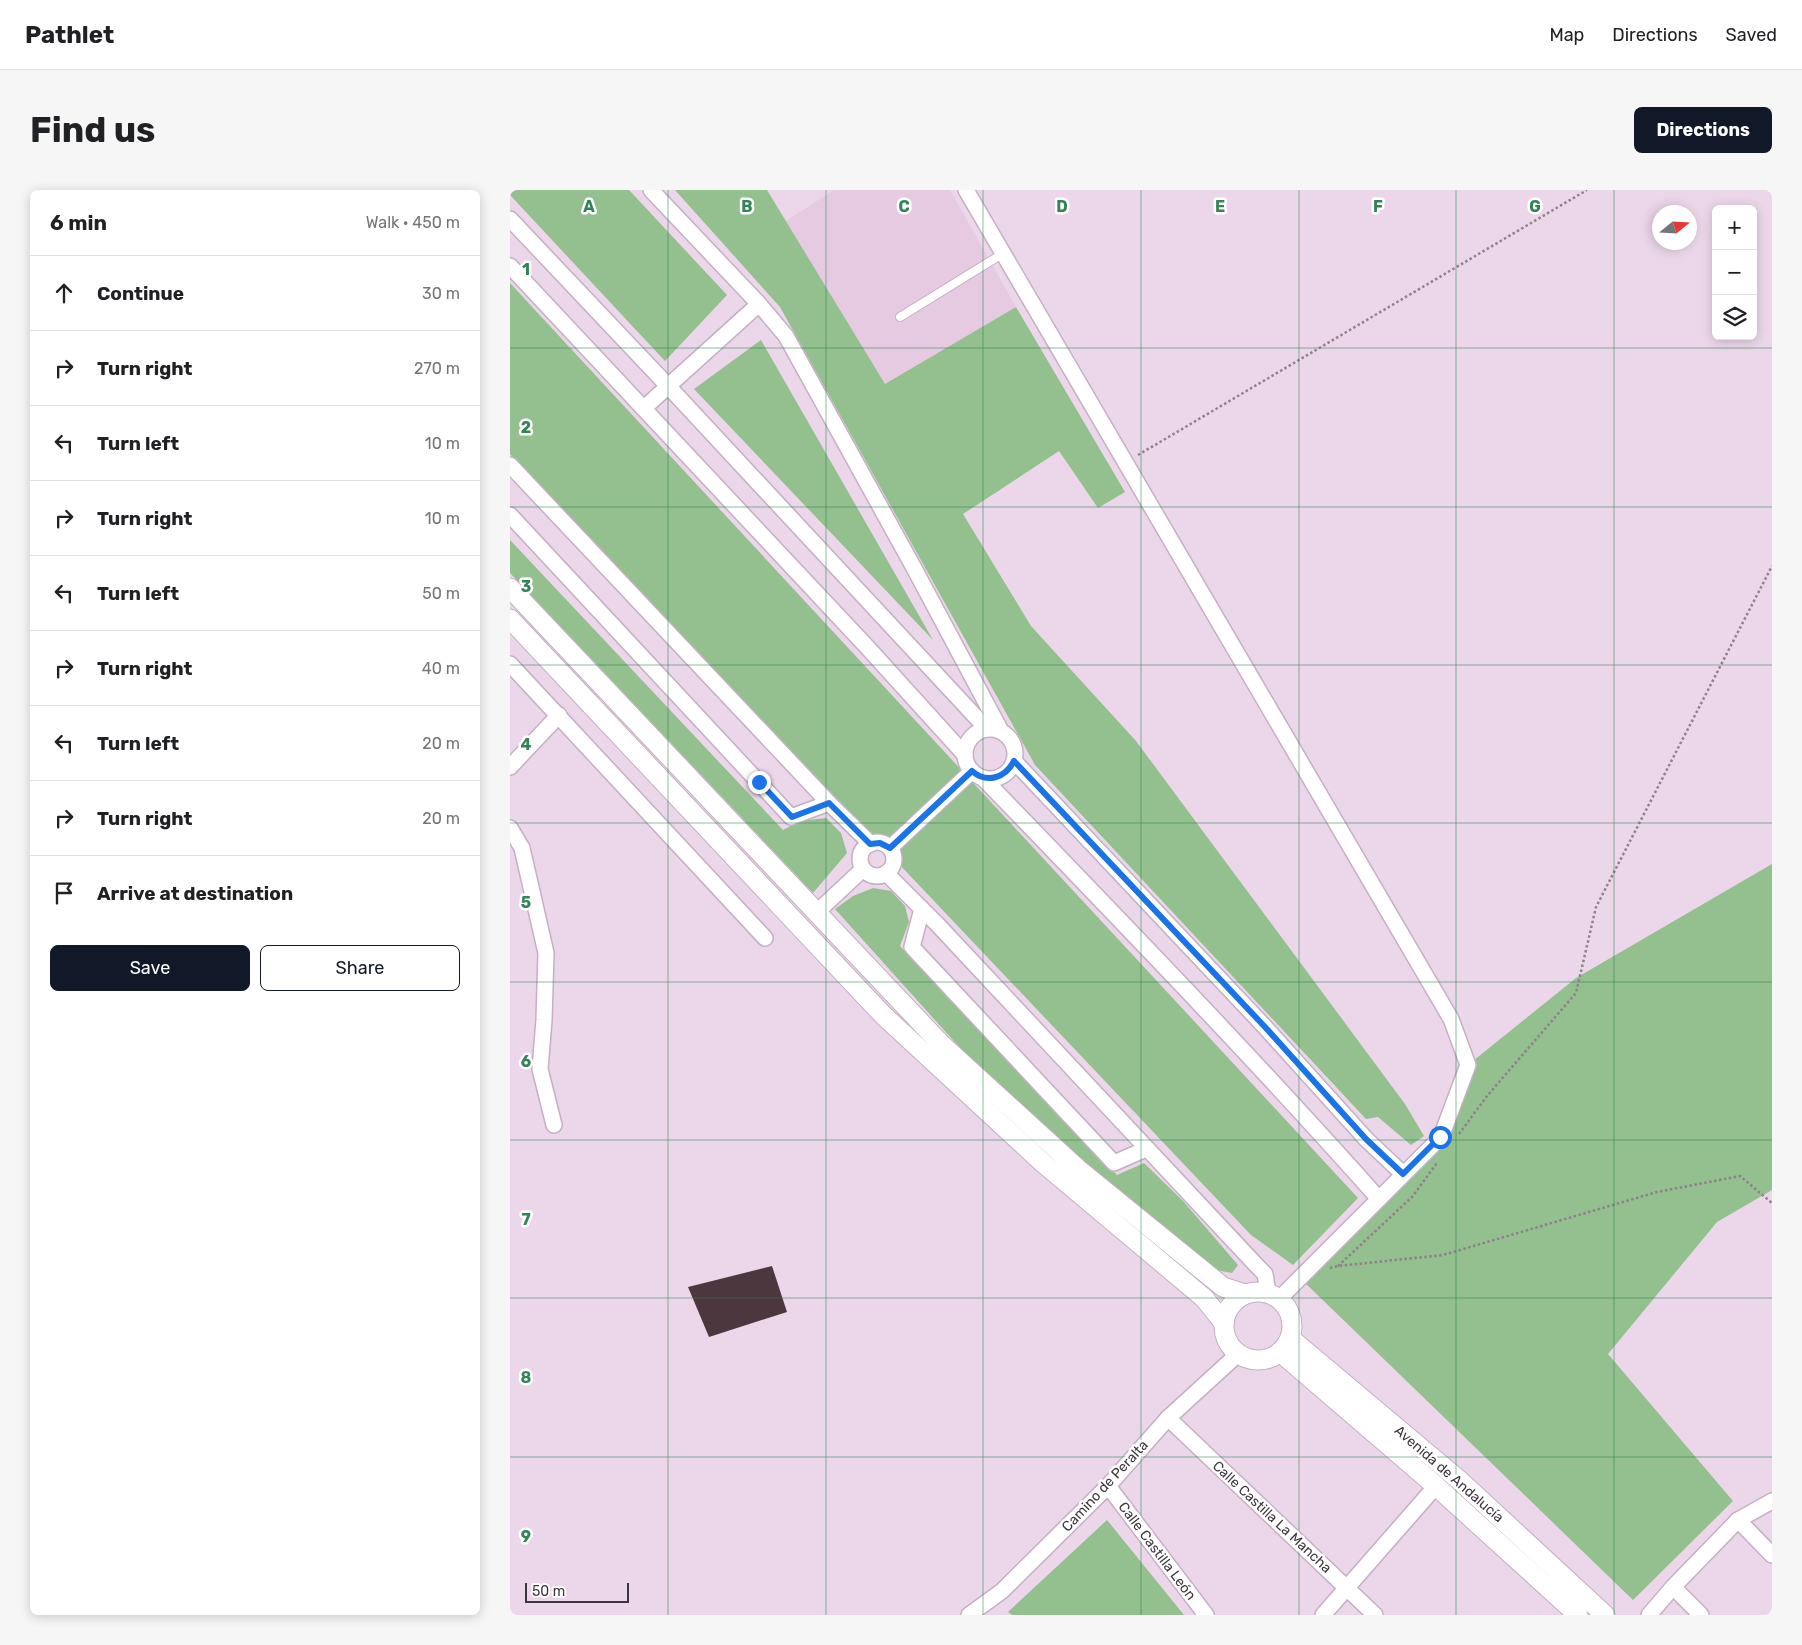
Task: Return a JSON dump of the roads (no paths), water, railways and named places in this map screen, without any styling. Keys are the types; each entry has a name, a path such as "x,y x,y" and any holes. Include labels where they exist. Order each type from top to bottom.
{"street":[{"path":"651,190 759,304 786,336 914,568 994,730"},
{"path":"966,190 1451,1019 1468,1065 1440,1137 1379,1199 1274,1296"},
{"path":"510,219 994,730 1008,736 1014,744 1015,753 1010,769 1004,775 996,778 977,774"},
{"path":"510,266 965,755"},
{"path":"644,408 759,304"},
{"path":"510,465 870,844"},
{"path":"510,515 792,817 829,803"},
{"path":"510,588 941,1044 1078,1169 1223,1287 1245,1294"},
{"path":"510,619 883,1015 1043,1163 1204,1298 1224,1323"},
{"path":"510,664 765,938"},
{"path":"510,767 559,716"},
{"path":"994,730 974,734 968,741 965,755 967,763 1161,962 1325,1138 1379,1199"},
{"path":"1014,761 1265,1027 1366,1139 1403,1174"},
{"path":"890,848 977,774"},
{"path":"510,828 522,848 546,953 540,1069 554,1126"},
{"path":"880,843 890,848 894,860 886,873 875,876 864,869 860,859 863,851 870,844 880,843"},
{"path":"816,913 864,869"},
{"path":"886,873 1054,1048 1264,1274 1274,1296 1286,1307 1292,1327 1285,1345 1270,1358 1248,1359 1238,1354 1230,1346 1225,1335 1224,1323 1230,1306 1245,1294 1253,1292 1274,1296"},
{"path":"922,909 912,946 1114,1163 1146,1149"},
{"name":"Avenida de Andalucía","path":"1285,1345 1578,1615"},
{"name":"Avenida de Andalucía","path":"1285,1345 1460,1480 1605,1615"},
{"name":"Camino de Peralta","path":"974,1614 1002,1590 1108,1486 1168,1418 1238,1354"},
{"name":"Calle Castilla La Mancha","path":"1168,1418 1375,1615"},
{"name":"Calle Castilla León","path":"1108,1486 1206,1615"},
{"path":"1323,1615 1436,1486"},
{"path":"1649,1615 1673,1587 1738,1520 1772,1501"},
{"path":"1738,1520 1772,1555"},
{"path":"1673,1587 1701,1615"}],"lane":[{"path":"900,317 1002,254"}]}
